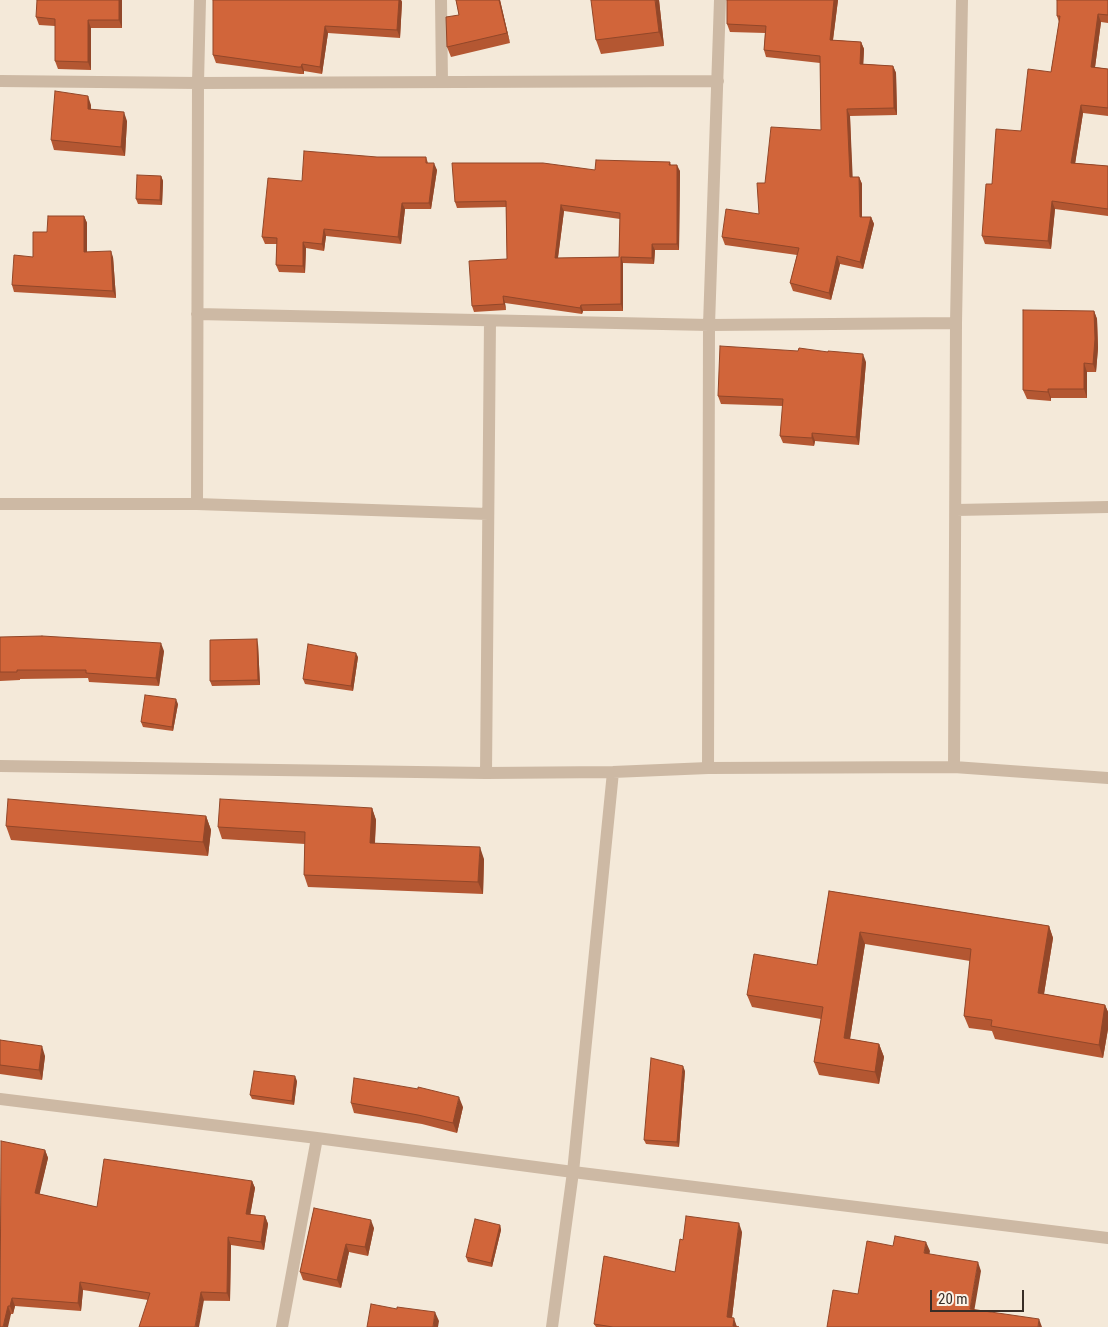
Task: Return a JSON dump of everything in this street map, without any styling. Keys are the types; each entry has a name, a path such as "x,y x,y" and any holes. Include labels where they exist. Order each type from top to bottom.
{"street":[{"path":"197,504 198,83 200,0"},
{"path":"441,0 442,82"},
{"path":"708,768 709,324 720,0"},
{"path":"954,767 956,323 962,0"},
{"path":"0,81 198,83 718,81"},
{"path":"197,314 709,324 956,323"},
{"path":"486,773 490,321"},
{"path":"0,504 197,504 488,514"},
{"path":"956,510 1108,507"},
{"path":"0,766 486,773 614,772 708,768 954,767 1108,778"},
{"path":"552,1327 573,1172 614,772"},
{"path":"0,1099 1108,1238"},
{"path":"282,1327 317,1138"}],"building":[{"path":"37,0 119,0 119,20 88,20 88,62 55,61 55,19 36,17"},
{"path":"213,0 399,0 397,30 325,26 320,67 302,64 301,67 298,67 213,55"},
{"path":"456,0 499,0 507,33 447,47 446,17 459,15"},
{"path":"591,0 655,0 659,32 596,40"},
{"path":"727,0 834,0 830,40 861,42 860,64 893,66 894,108 847,109 850,177 859,177 860,217 871,217 860,262 837,256 829,293 790,283 799,248 722,237 726,209 759,214 757,183 765,183 771,127 821,130 820,56 764,50 766,26 727,24"},
{"path":"1057,0 1108,0 1108,15 1098,14 1091,67 1108,69 1108,108 1081,105 1071,163 1108,166 1108,209 1052,201 1048,241 982,236 986,184 992,184 996,129 1021,131 1028,69 1051,72 1060,16 1057,16"},
{"path":"55,91 88,96 88,109 124,112 121,147 51,140"},
{"path":"304,151 377,157 426,157 426,163 434,163 429,203 402,203 398,237 324,229 322,244 303,242 303,266 276,265 277,238 262,237 268,178 302,181"},
{"path":"596,160 670,162 669,165 677,165 677,244 652,244 652,258 621,257 621,304 581,305 580,308 503,296 504,304 472,306 469,261 507,259 506,201 455,202 452,163 543,163 595,170","holes":["561,205 620,213 619,257 555,258"]},
{"path":"137,175 161,176 160,200 136,199"},
{"path":"48,216 84,216 84,252 111,251 113,291 12,285 14,255 33,257 33,232 47,232"},
{"path":"1023,310 1094,311 1095,339 1093,364 1084,363 1084,389 1048,389 1048,392 1023,390"},
{"path":"720,346 798,351 799,348 863,354 856,437 812,433 812,438 780,436 783,399 718,396"},
{"path":"42,636 161,643 156,678 86,673 86,670 17,670 17,672 0,672 0,637"},
{"path":"257,639 258,680 210,681 210,640"},
{"path":"308,644 356,653 351,686 303,679"},
{"path":"145,695 176,699 172,727 141,722"},
{"path":"8,799 206,816 203,842 6,826"},
{"path":"220,799 372,808 370,843 480,847 478,882 304,875 305,832 218,827"},
{"path":"829,891 1049,926 1038,993 1105,1005 1099,1045 991,1026 992,1020 964,1016 971,949 860,932 844,1038 879,1044 875,1072 814,1062 823,1007 747,995 754,954 817,965"},
{"path":"0,1040 42,1046 39,1070 0,1065"},
{"path":"651,1058 683,1066 677,1142 644,1140"},
{"path":"254,1071 295,1076 292,1101 250,1095"},
{"path":"354,1078 418,1089 418,1087 459,1097 453,1123 351,1103"},
{"path":"1,1141 45,1150 35,1193 97,1207 104,1159 252,1181 246,1214 265,1216 261,1242 228,1237 227,1293 201,1292 195,1327 139,1327 150,1293 80,1282 78,1303 12,1298 3,1327 0,1327"},
{"path":"314,1208 371,1220 365,1247 346,1244 337,1280 300,1272"},
{"path":"686,1216 739,1223 727,1317 734,1318 733,1326 739,1327 613,1327 594,1324 604,1256 675,1272 680,1239 683,1240"},
{"path":"475,1219 500,1225 491,1263 466,1257"},
{"path":"895,1236 926,1242 924,1253 978,1262 970,1309 1039,1319 1038,1327 827,1327 833,1290 858,1294 867,1241 893,1246"},
{"path":"371,1304 397,1309 397,1307 435,1312 433,1327 367,1327"}]}
